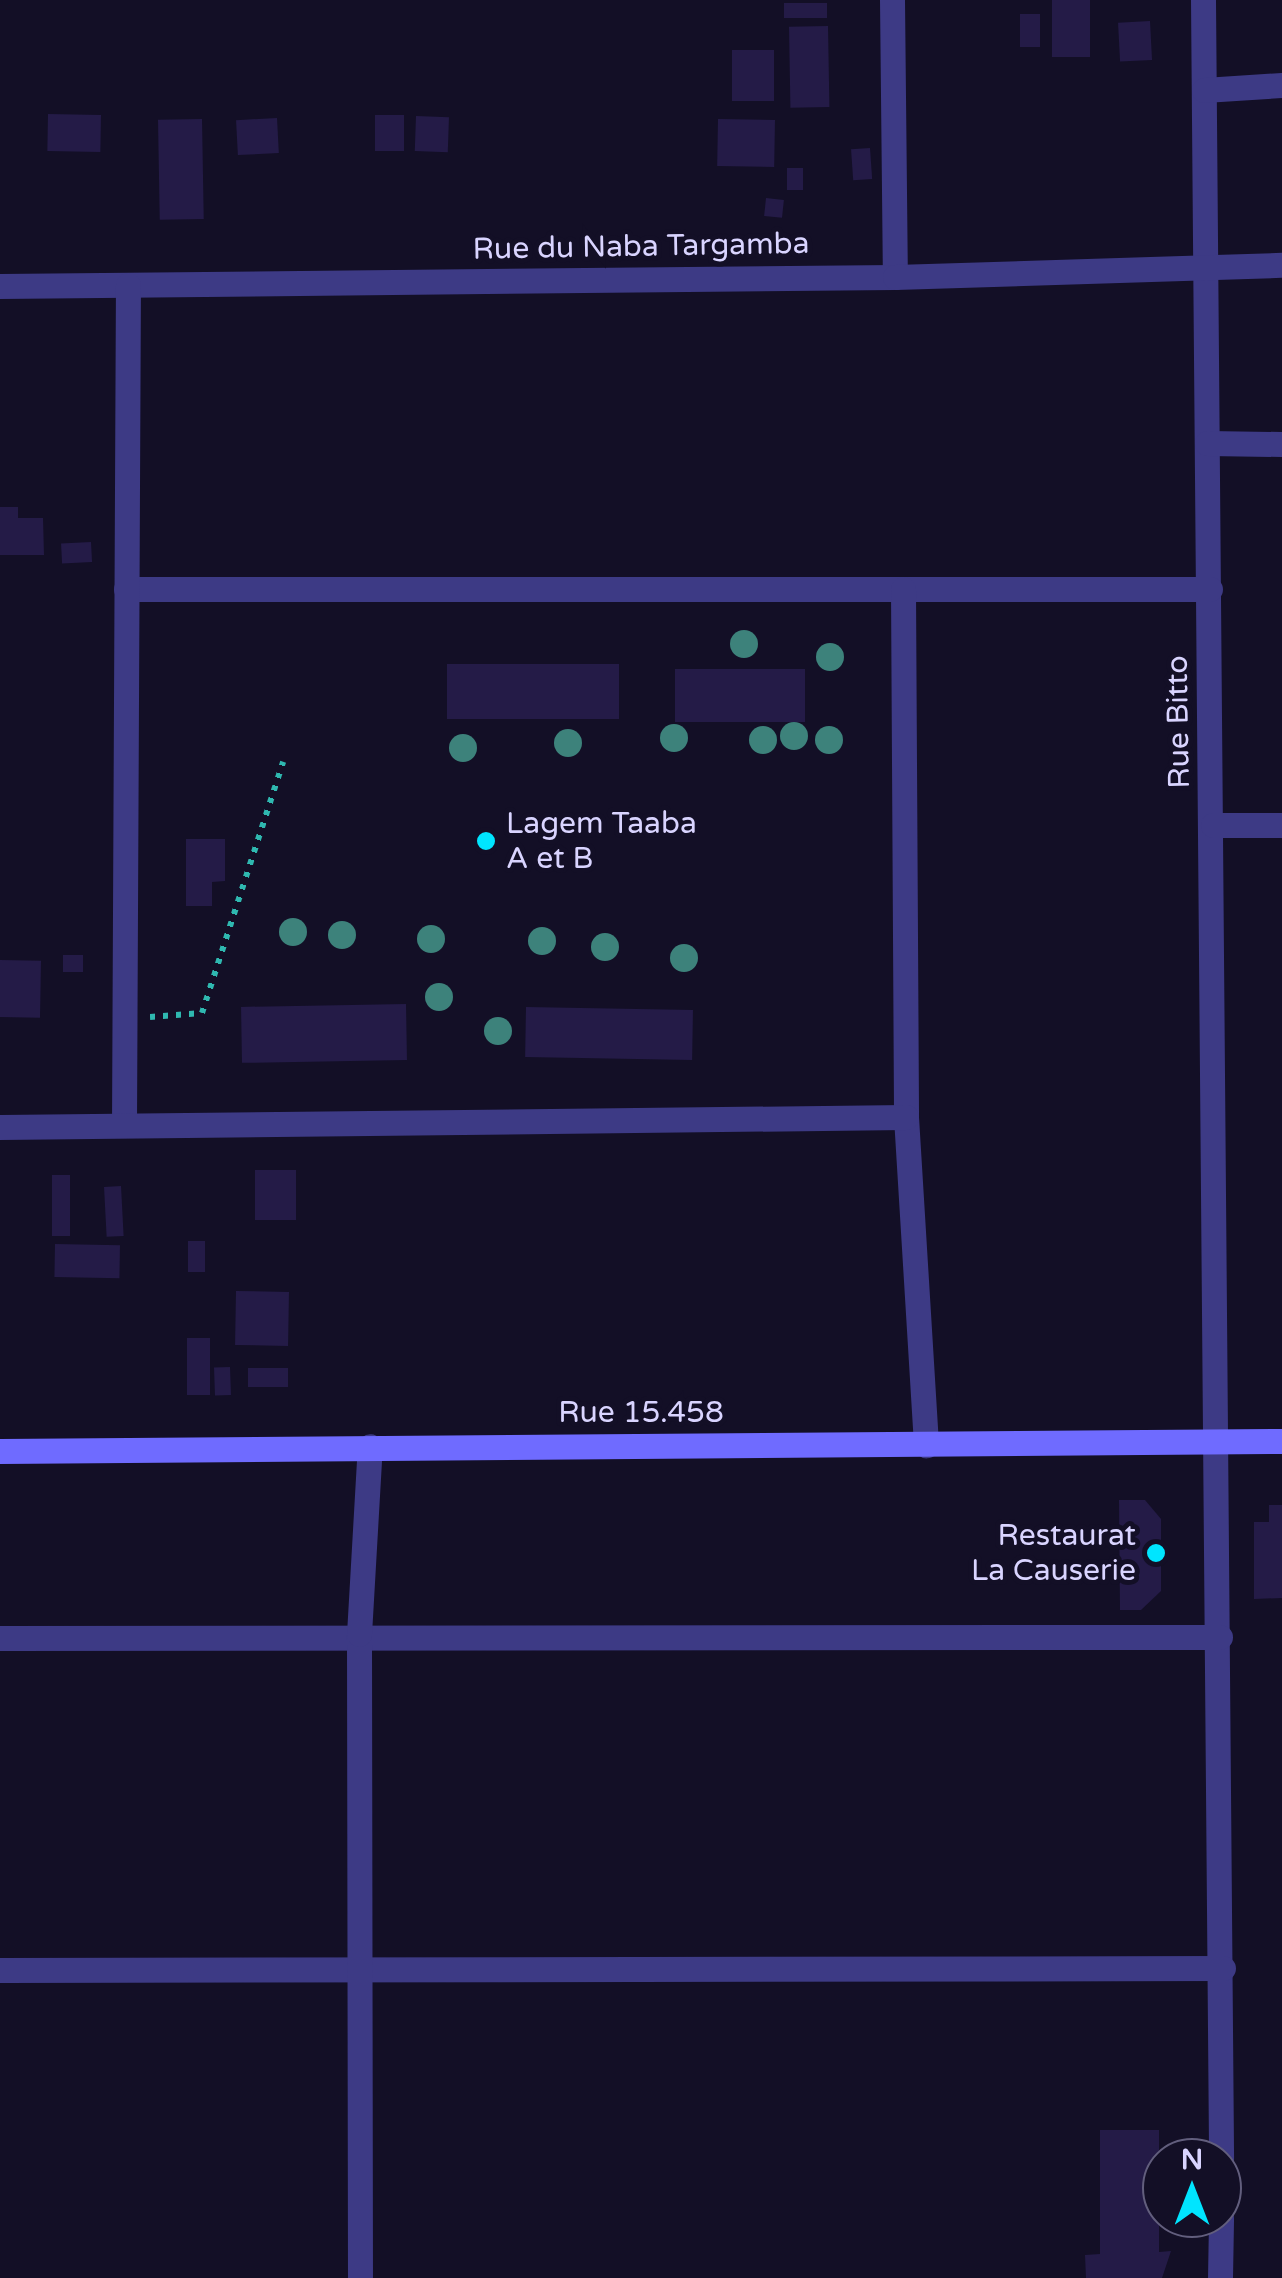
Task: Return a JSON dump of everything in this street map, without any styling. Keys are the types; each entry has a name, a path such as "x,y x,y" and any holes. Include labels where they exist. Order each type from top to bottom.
{"main road":[{"name":"Rue 15.458","path":"0,1451 1282,1442"}],"street":[{"path":"892,0 895,276"},
{"name":"Rue Bitto","path":"1204,0 1223,1968 1221,2138"},
{"path":"1204,90 1282,85"},
{"name":"Rue du Naba Targamba","path":"0,286 895,276 1282,265"},
{"path":"124,1124 128,285"},
{"path":"1208,443 1282,444"},
{"path":"126,589 1210,589"},
{"path":"904,589 906,1117 926,1445"},
{"path":"1213,825 1282,825"},
{"path":"0,1127 906,1117"},
{"path":"360,2278 358,1634 370,1446"},
{"path":"0,1638 358,1634 1220,1637"},
{"path":"0,1970 357,1966 1223,1968"},
{"path":"1220,2278 1221,2238"}],"path":[{"path":"124,1019 202,1013 283,762"}],"building":[{"path":"1052,0 1090,0 1090,57 1052,57"},
{"path":"784,3 827,3 827,18 784,18"},
{"path":"1020,14 1040,14 1040,47 1020,47"},
{"path":"1150,21 1152,60 1120,62 1118,23"},
{"path":"828,26 829,107 790,108 789,27"},
{"path":"732,50 774,50 774,101 732,101"},
{"path":"48,114 101,115 100,152 47,151"},
{"path":"375,115 404,115 404,151 375,151"},
{"path":"416,116 449,117 448,152 415,151"},
{"path":"277,118 279,153 238,155 236,120"},
{"path":"202,119 204,219 160,220 158,120"},
{"path":"718,119 775,120 774,167 717,166"},
{"path":"870,148 872,179 853,180 851,149"},
{"path":"787,168 803,168 803,190 787,190"},
{"path":"766,198 784,200 782,218 764,216"},
{"path":"0,507 18,507 18,518 43,518 44,555 0,555"},
{"path":"91,542 92,562 62,564 61,544"},
{"path":"447,664 619,664 619,719 447,719"},
{"path":"675,669 805,669 805,722 675,722"},
{"path":"186,839 225,839 225,881 212,882 212,906 186,906"},
{"path":"63,955 83,955 83,972 63,972"},
{"path":"0,960 41,961 40,1018 0,1017"},
{"path":"406,1004 407,1060 242,1063 241,1007"},
{"path":"526,1007 693,1010 692,1060 525,1057"},
{"path":"255,1170 296,1170 296,1220 255,1220"},
{"path":"52,1175 70,1175 70,1236 52,1236"},
{"path":"121,1186 124,1236 107,1237 104,1187"},
{"path":"188,1241 205,1241 205,1272 188,1272"},
{"path":"55,1244 120,1245 119,1278 54,1277"},
{"path":"236,1291 289,1292 288,1346 235,1345"},
{"path":"187,1338 210,1338 210,1395 187,1395"},
{"path":"230,1367 231,1395 215,1396 214,1368"},
{"path":"248,1368 288,1368 288,1387 248,1387"},
{"path":"1119,1500 1145,1500 1161,1519 1161,1591 1141,1610 1120,1610"},
{"path":"1269,1505 1282,1505 1282,1598 1254,1599 1254,1522 1269,1522"},
{"path":"1100,2130 1159,2130 1159,2138 1142,2138 1142,2238 1159,2238 1159,2252 1171,2251 1162,2278 1086,2278 1085,2255 1100,2254"}],"place":[{"name":"Lagem Taaba A et B","path":"486,841"},
{"name":"Restaurat La Causerie","path":"1156,1553"}]}
